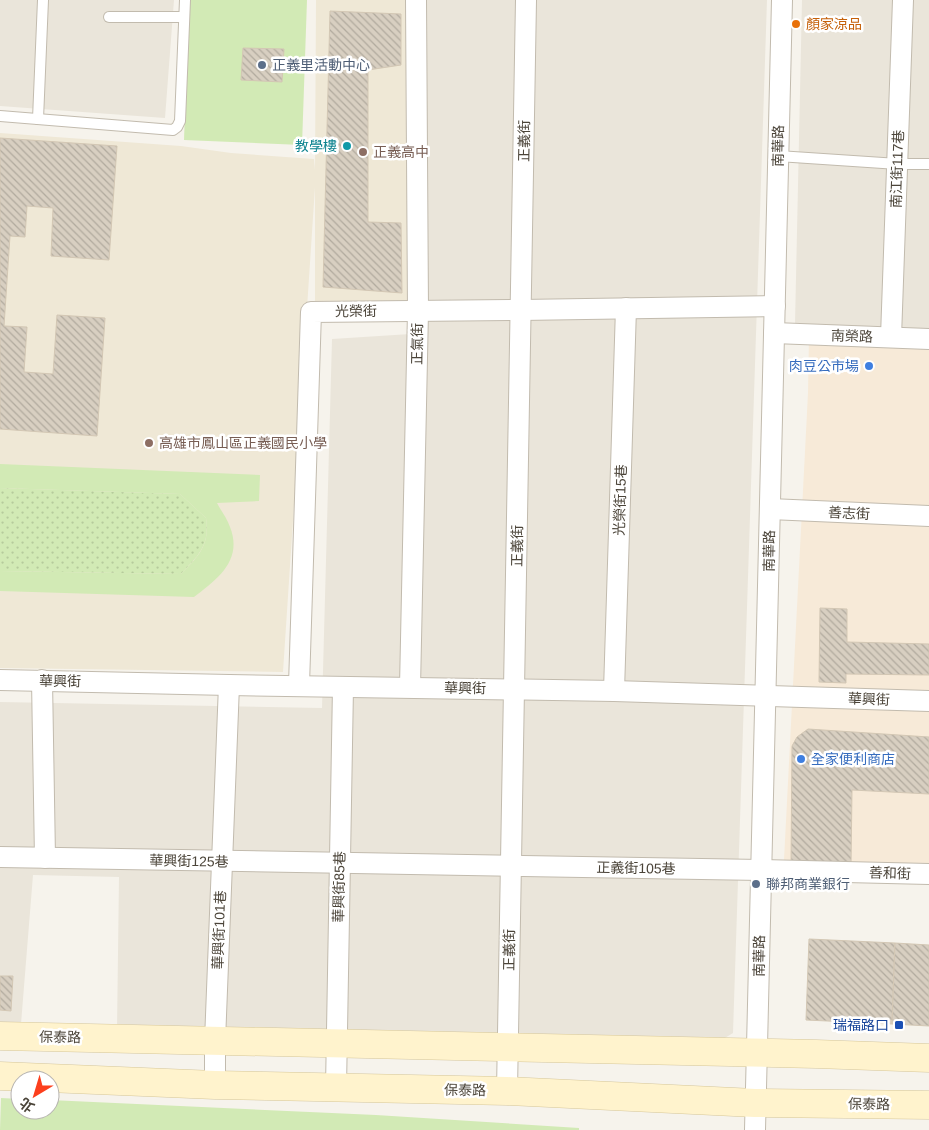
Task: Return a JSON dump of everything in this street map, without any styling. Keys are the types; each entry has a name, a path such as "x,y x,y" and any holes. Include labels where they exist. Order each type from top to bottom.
{"street":[{"name":"正氣街","path":"410,687 418,311 416,0"},
{"name":"正義街","path":"507,1091 526,0"},
{"name":"南華路","path":"755,1130 782,0"},
{"name":"南江街117巷","path":"891,337 903,0"},
{"name":"光榮街","path":"299,686 311,312 775,306"},
{"name":"光榮街15巷","path":"614,691 626,308"},
{"name":"南榮路","path":"774,333 929,339"},
{"name":"善志街","path":"770,509 929,516"},
{"name":"華興街","path":"0,680 229,686 614,691 929,701"},
{"path":"42,680 45,858"},
{"name":"華興街101巷","path":"215,1085 215,1041 229,686"},
{"name":"華興街85巷","path":"336,1088 343,687"},
{"name":"華興街125巷","path":"0,858 511,866"},
{"name":"正義街105巷","path":"511,866 761,870"},
{"name":"善和街","path":"761,870 929,874"},
{"name":"保泰路","path":"0,1036 929,1058"},
{"name":"保泰路","path":"0,1076 215,1085 507,1091 755,1102 929,1105"}],"lane":[{"path":"38,119 43,0"},
{"path":"0,116 173,130 177,127 180,120 185,0"},
{"path":"109,17 184,16"},
{"path":"778,156 898,164 929,164"}],"shaded area":[{"path":"0,0 174,0 165,118 0,106"},
{"name":"高雄市鳳山區正義國民小學","path":"316,0 414,0 409,304 315,303 315,187 283,672 0,668 0,133 181,146 231,153 314,159 315,170"},
{"path":"424,0 767,0 733,1033 715,1044 117,1029 119,877 33,875 21,1024 0,1023 0,702 322,708 332,339 426,333"},
{"path":"802,0 929,0 929,339 795,324"},
{"path":"809,336 929,339 929,864 784,860 808,393"}],"green space":[{"path":"189,0 307,0 302,145 184,140"},
{"path":"0,464 260,475 259,501 217,503 230,527 233,539 231,559 219,576 194,597 0,591 0,571 181,574 202,549 205,543 207,527 206,518 180,494 0,488"},
{"path":"0,488 180,494 206,518 205,543 198,555 181,574 0,571"},
{"path":"1,1098 10,1098 10,1120 60,1120 60,1100 376,1115 579,1128 579,1130 0,1130"}],"building":[{"name":"教學樓","path":"330,11 401,14 401,65 368,70 368,222 401,223 402,293 323,287"},
{"name":"正義里活動中心","path":"243,48 284,49 282,82 241,80"},
{"path":"0,138 117,146 109,260 51,256 53,208 27,206 25,237 10,236 4,326 27,327 24,372 53,374 57,315 105,318 97,436 0,429"},
{"path":"820,608 847,609 847,642 929,644 929,675 846,674 846,683 819,682"},
{"path":"808,729 929,737 929,794 852,790 851,865 791,863 792,746 797,737"},
{"path":"809,939 895,943 892,1024 806,1020"},
{"path":"895,943 929,945 929,1026 892,1024"},
{"path":"0,976 13,976 11,1011 0,1010"}],"place":[{"name":"顏家涼品","path":"796,24"},
{"name":"正義里活動中心","path":"262,65"},
{"name":"教學樓","path":"347,146"},
{"name":"正義高中","path":"363,152"},
{"name":"肉豆公市場","path":"869,366"},
{"name":"高雄市鳳山區正義國民小學","path":"149,443"},
{"name":"全家便利商店","path":"801,759"},
{"name":"聯邦商業銀行","path":"756,884"},
{"name":"瑞福路口","path":"899,1025"}]}
